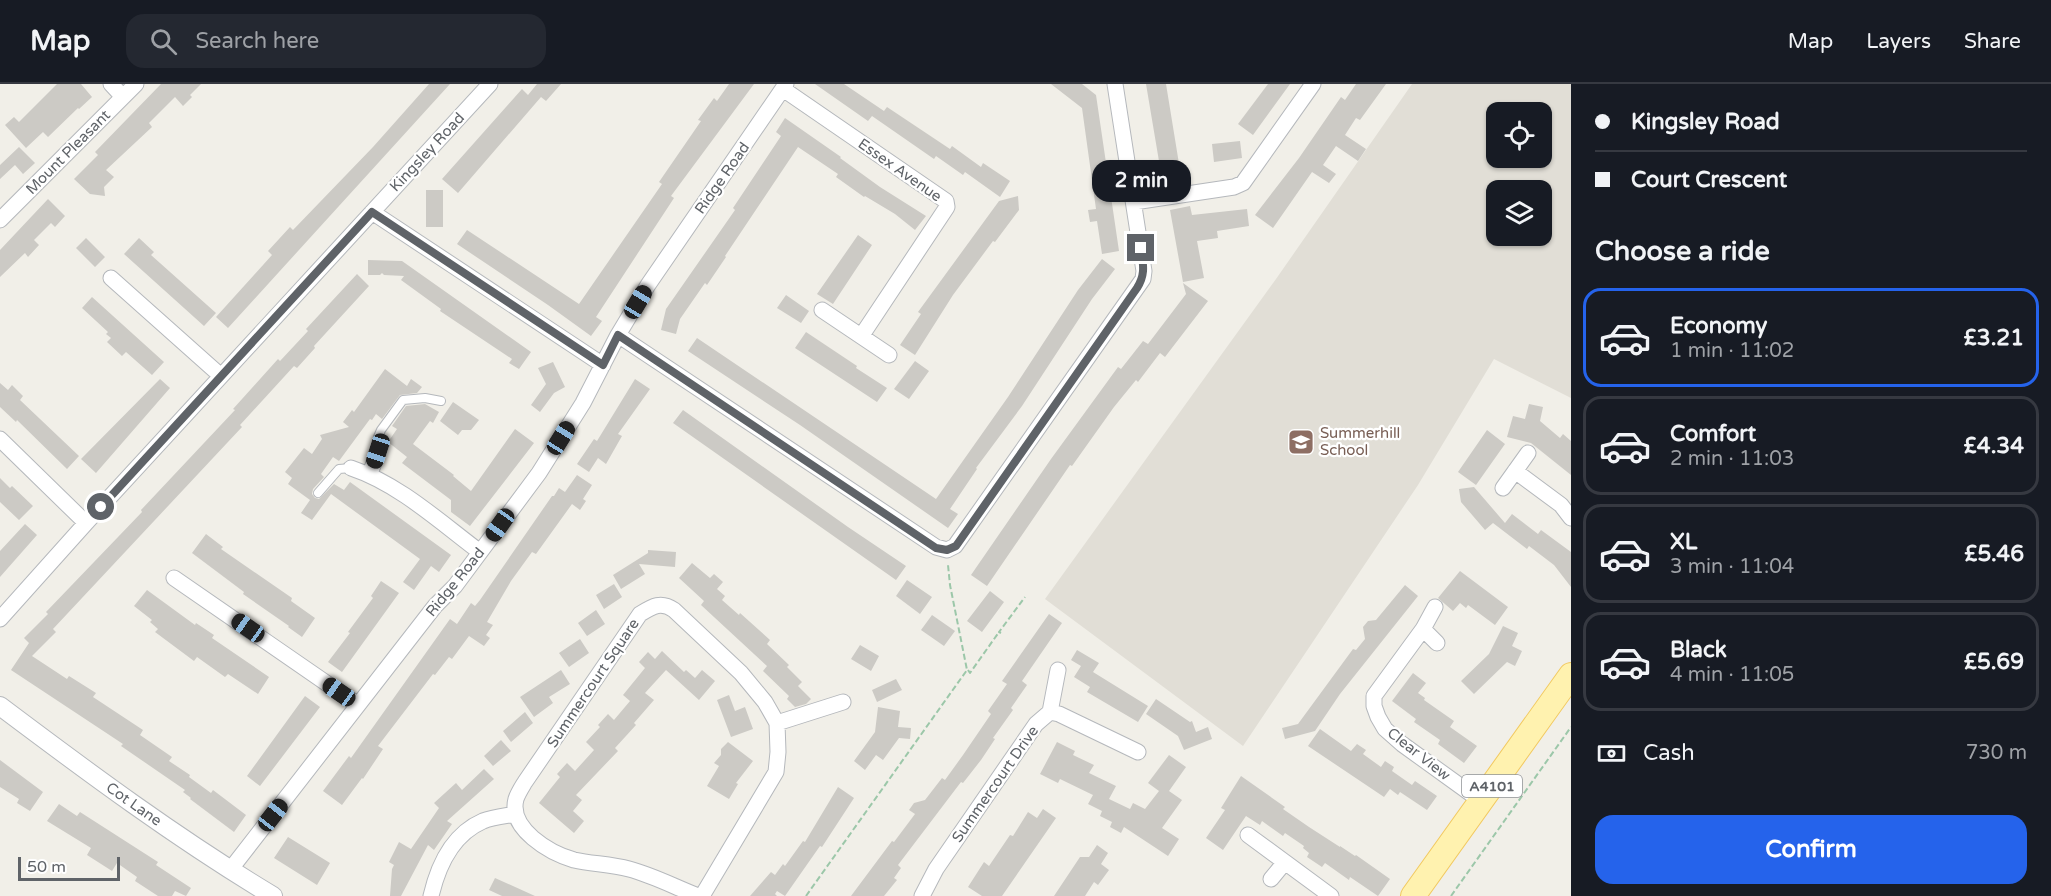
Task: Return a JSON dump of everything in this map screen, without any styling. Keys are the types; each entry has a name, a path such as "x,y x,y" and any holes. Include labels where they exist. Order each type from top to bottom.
{"main road":[{"name":"A4101","path":"1413,896 1571,675"}],"street":[{"path":"111,84 123,97"},
{"name":"Mount Pleasant","path":"0,220 136,84"},
{"name":"Kingsley Road","path":"0,619 490,84"},
{"path":"618,335 936,548 947,550 956,546 1143,279 1144,271 1115,84"},
{"path":"1134,202 1234,187 1243,183 1313,84"},
{"name":"Ridge Road","path":"230,870 435,606 454,586 539,473 583,403 618,335 648,285 784,87"},
{"name":"Essex Avenue","path":"784,87 946,201 946,207 861,335"},
{"path":"372,212 603,365"},
{"path":"111,278 221,376"},
{"path":"822,310 889,355"},
{"path":"0,439 86,523"},
{"path":"370,474 378,451"},
{"path":"1503,488 1528,453"},
{"path":"351,468 370,474 412,501 480,552"},
{"path":"1515,471 1561,505 1571,518"},
{"path":"174,578 358,705"},
{"name":"Summercourt Square","path":"656,604 667,605 674,610 741,673 765,702 777,723 776,772 700,896 629,869 574,860 554,853 521,825 516,814 516,798 525,782 640,614 656,604"},
{"name":"Clear View","path":"1436,607 1423,629 1374,696 1374,706 1385,729 1481,801"},
{"path":"1423,629 1437,643"},
{"name":"Summercourt Drive","path":"922,896 936,869 1036,723 1050,712 1058,670"},
{"path":"777,723 843,702"},
{"name":"Cot Lane","path":"0,706 76,763 230,870 273,896"},
{"path":"1050,712 1059,714 1138,752"},
{"path":"431,896 442,862 463,834 480,823 516,814"},
{"path":"1248,835 1331,896"},
{"path":"1270,879 1285,862"}],"lane":[{"path":"378,451 378,437 381,430 403,400 425,398 441,401"},
{"path":"318,493 339,469 351,468"}],"path":[{"path":"806,896 967,670 950,585 947,550"},
{"path":"966,667 970,673 1025,597"},
{"path":"1451,896 1571,727"}],"shaded area":[{"name":"Summerhill School","path":"1412,84 1571,84 1571,398 1494,359 1418,485 1243,746 1045,599 1276,279"}],"building":[{"path":"57,84 81,84 92,97 48,137 43,132 26,148 5,125 14,117 19,122"},
{"path":"161,84 201,84 183,106 175,97 149,123 152,127 106,170 114,177 104,187 105,196 90,194 74,179 98,155 95,152"},
{"path":"429,84 450,84 228,328 216,317 272,255 268,251 290,227 293,230 373,147"},
{"path":"537,84 561,84 546,101 541,97 458,193 442,179 522,89 528,95"},
{"path":"729,84 754,84 671,196 674,198 596,317 602,321 591,336 457,244 467,230 579,304 662,184 659,182 701,121 698,120 714,98 717,101"},
{"path":"815,84 844,84 884,111 887,107 950,149 952,146 981,167 983,163 1010,181 1000,197 965,172 963,175 936,156 934,159 872,116 868,121"},
{"path":"1051,84 1082,84 1096,95 1119,251 1102,254 1097,221 1090,222 1088,210 1096,209 1082,108"},
{"path":"1146,84 1166,84 1181,176 1162,179"},
{"path":"1268,84 1290,84 1253,135 1238,124"},
{"path":"1356,84 1386,84 1360,120 1356,118 1345,135 1366,149 1358,161 1336,146 1323,165 1336,174 1329,183 1312,172 1273,228 1255,215 1299,158 1341,97 1345,100"},
{"path":"785,118 880,187 926,216 915,230 895,214 864,197 836,177 838,174 798,147 707,285 705,283 680,319 676,334 661,330 666,309 735,210 733,208 781,136 776,132"},
{"path":"1240,141 1242,158 1214,162 1212,144"},
{"path":"19,147 35,163 23,174 15,165 0,179 0,165"},
{"path":"426,190 443,190 443,227 426,227"},
{"path":"1018,196 1019,210 953,295 915,355 900,345 921,314 918,312 999,201"},
{"path":"48,199 65,216 55,227 51,223 34,240 39,245 28,257 25,253 0,277 0,250"},
{"path":"1190,206 1192,215 1247,209 1249,226 1217,231 1218,238 1197,241 1204,278 1183,282 1170,210"},
{"path":"858,235 872,245 833,304 817,294"},
{"path":"86,238 105,257 95,267 76,248"},
{"path":"139,238 154,252 151,255 216,313 204,326 124,254"},
{"path":"1102,259 1115,269 1092,299 1022,406 976,468 950,509 958,514 948,528 800,425 688,351 697,338 936,499 1008,397 1078,290"},
{"path":"368,260 402,261 531,352 519,369 509,363 512,359 440,311 441,309 401,280 404,276 382,273 368,275"},
{"path":"357,274 369,286 297,368 294,366 240,425 242,427 53,629 56,632 32,656 67,679 69,676 96,693 93,697 143,730 140,735 172,757 169,761 211,793 213,790 246,815 234,832 190,799 183,792 185,790 121,746 123,744 11,670 29,643 24,638 48,614 46,612 142,512 141,510 235,410 233,409 278,359 280,361 308,331 306,329"},
{"path":"1183,283 1208,301 1165,357 1160,353 1138,382 1136,380 1114,407 1072,466 1070,465 987,586 971,575 1118,367 1121,369 1143,341 1148,344 1186,294"},
{"path":"786,295 809,311 801,323 777,308"},
{"path":"92,297 164,362 152,375 126,352 122,356 107,342 111,338 106,334 108,332 82,308"},
{"path":"806,332 887,388 877,402 795,348"},
{"path":"915,361 929,371 909,399 894,389"},
{"path":"553,362 565,387 554,393 540,412 531,405 546,384 538,368"},
{"path":"385,369 407,386 411,379 422,387 417,393 400,395 382,419 376,414 372,420 370,419 339,461 333,457 321,474 324,477 313,489 312,494 319,499 334,484 344,490 350,482 451,555 439,572 431,566 414,590 403,582 420,559 331,494 312,520 301,513 310,500 288,484 292,478 285,472 304,448 312,454 322,439 320,435 349,427 343,422 352,410 354,412"},
{"path":"160,379 170,388 96,473 81,459"},
{"path":"635,379 650,389 618,434 622,436 606,464 598,458 589,472 577,464 594,439 597,441"},
{"path":"0,383 8,390 12,385 23,396 20,400 79,456 67,469 17,420 16,422 0,407"},
{"path":"453,402 479,420 471,430 462,430 458,435 440,421"},
{"path":"425,404 439,412 433,423 430,421 413,444 471,491 515,429 534,443 470,526 451,512 451,500 402,463 407,457 388,442 397,429 392,426 406,406"},
{"path":"1529,404 1543,407 1540,421 1560,438 1563,434 1571,441 1571,475 1531,443 1507,437 1513,416 1525,419"},
{"path":"683,410 906,566 896,580 673,423"},
{"path":"1487,430 1505,444 1476,485 1458,472"},
{"path":"577,475 592,485 583,499 586,501 580,510 572,504 536,554 532,552 511,581 487,622 493,625 486,635 490,638 484,646 469,636 452,659 449,657 435,675 433,674 378,746 383,749 342,805 323,791 349,756 351,758 450,619 457,624 471,603 475,606 552,496 559,488 565,492"},
{"path":"0,478 33,506 19,520 0,502"},
{"path":"1474,487 1505,523 1512,514 1538,534 1541,530 1571,552 1571,587 1554,565 1529,546 1527,549 1493,523 1485,530 1461,502 1459,489"},
{"path":"25,524 37,535 0,577 0,551"},
{"path":"206,534 223,547 221,549 292,598 291,601 315,618 302,637 192,553"},
{"path":"648,550 676,552 675,567 639,564 645,574 621,589 613,575 648,553"},
{"path":"692,563 710,578 714,574 723,582 717,589 725,596 722,600 770,640 767,644 789,665 787,667 802,682 798,686 811,699 806,704 795,707 787,699 789,696 763,671 767,666 701,605 704,601 679,578"},
{"path":"1460,571 1508,607 1495,625 1468,605 1466,608 1460,603 1453,611 1438,598"},
{"path":"907,580 932,597 920,614 896,596"},
{"path":"381,581 399,593 342,672 328,662 373,598 371,596"},
{"path":"614,584 622,597 604,609 596,595"},
{"path":"1405,585 1418,596 1340,694 1315,731 1285,739 1282,728 1298,724 1353,649 1356,650 1365,639 1363,627 1368,621 1376,620"},
{"path":"147,590 195,625 196,623 214,635 212,638 269,677 258,694 228,674 225,677 197,657 194,661 155,632 158,629 150,622 152,620 134,606"},
{"path":"990,591 1004,602 982,632 967,621"},
{"path":"596,610 605,624 587,636 578,623"},
{"path":"1049,614 1062,623 1022,681 1027,685 1011,708 1013,710 981,760 963,783 961,782 898,865 901,868 894,878 897,880 884,896 851,896 915,814 909,810 914,803 925,800 942,778 945,780 963,755 991,714 988,711 1007,684 1002,681"},
{"path":"932,615 955,631 944,646 921,630"},
{"path":"1503,626 1518,633 1512,646 1522,651 1515,666 1507,662 1474,694 1461,681 1489,654"},
{"path":"580,639 589,653 569,667 559,653"},
{"path":"860,645 879,656 871,671 851,659"},
{"path":"1077,650 1099,663 1093,672 1148,706 1138,722 1087,692 1090,687 1074,677 1081,666 1071,660"},
{"path":"662,651 684,672 686,670 695,678 702,670 715,681 699,700 666,670 645,693 654,700 615,748 618,751 576,795 582,800 573,811 584,821 574,833 539,803 560,777 557,774 567,763 575,771 594,750 586,742 600,727 598,725 608,714 614,720 630,701 623,695 645,668 639,662 648,652 655,659"},
{"path":"561,670 570,684 549,697 553,703 534,717 520,697"},
{"path":"1413,673 1426,683 1418,693 1425,698 1424,700 1454,721 1450,727 1477,746 1464,763 1438,744 1440,740 1414,722 1416,719 1392,701"},
{"path":"896,679 902,690 877,702 872,690"},
{"path":"729,695 735,711 745,707 753,729 731,737 717,700"},
{"path":"305,696 320,707 260,786 247,776"},
{"path":"1156,699 1190,722 1192,721 1196,732 1208,727 1212,739 1184,750 1178,736 1146,714"},
{"path":"878,707 900,711 898,727 911,728 910,739 899,738 883,760 876,755 865,770 854,761 875,732"},
{"path":"525,712 533,723 511,742 503,731"},
{"path":"1320,729 1351,751 1357,744 1366,750 1363,754 1381,767 1385,761 1394,767 1392,771 1412,785 1415,781 1437,796 1427,810 1400,792 1398,795 1390,789 1384,797 1308,746"},
{"path":"501,740 511,751 493,766 484,756"},
{"path":"728,742 753,761 736,783 738,784 729,799 707,786 719,766 714,763 721,755 721,749"},
{"path":"1057,742 1075,751 1073,755 1094,765 1089,773 1116,786 1109,799 1130,809 1133,803 1145,809 1159,791 1148,783 1169,755 1186,767 1169,791 1182,800 1162,828 1179,839 1168,856 1124,827 1121,833 1110,827 1112,822 1100,816 1102,811 1088,804 1093,795 1060,779 1058,783 1040,774"},
{"path":"0,760 43,792 30,811 17,803 19,799 0,787"},
{"path":"484,769 494,779 447,821 452,824 434,850 428,845 401,896 390,896 394,865 389,862 399,842 411,849 439,808 434,803 456,783 462,790"},
{"path":"1241,776 1309,827 1356,855 1390,879 1378,896 1325,863 1322,867 1307,857 1309,853 1303,848 1304,846 1285,833 1283,836 1262,821 1260,825 1246,816 1223,850 1206,838 1225,810 1221,808"},
{"path":"838,787 854,798 822,847 820,846 785,896 777,891 775,894 777,896 750,896 771,872 775,875 783,864 785,866 803,841 805,842"},
{"path":"59,804 77,816 80,812 158,862 156,865 191,888 186,896 175,891 172,896 158,896 135,881 137,877 117,863 112,871 87,855 91,848 47,821"},
{"path":"1043,809 1056,818 1002,896 982,896 968,887 984,862 989,866 1010,835 1013,836 1028,812 1037,818"},
{"path":"288,837 330,863 317,885 274,858"},
{"path":"1097,845 1108,853 1101,864 1109,870 1098,885 1094,882 1085,896 1054,896 1080,857 1089,857"},
{"path":"495,878 535,896 502,896 489,890"}],"place":[{"name":"Summerhill School","path":"1301,442"}],"route":[{"path":"101,507 372,212 603,365 618,335 936,548 947,550 956,546 1143,279 1141,248"}]}
